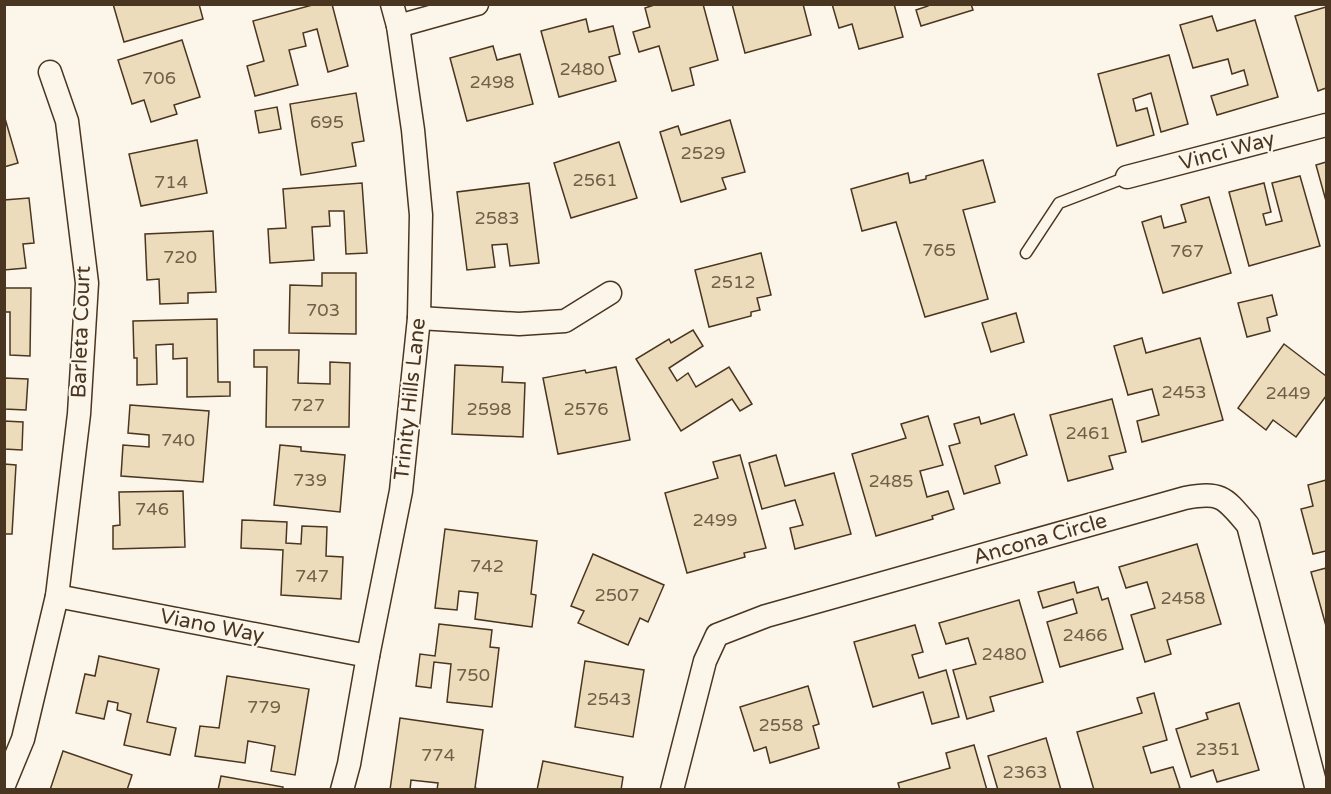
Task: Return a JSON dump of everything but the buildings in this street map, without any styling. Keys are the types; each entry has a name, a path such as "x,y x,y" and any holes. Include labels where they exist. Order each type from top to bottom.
{"street":[{"name":"Trinity Hills Lane","path":"342,789 349,764 401,492 419,318 421,214 413,130 398,26 392,4"},
{"path":"398,26 477,4"},
{"name":"Barleta Court","path":"4,785 23,738 57,596 79,414 87,283 67,121 50,72"},
{"name":"Vinci Way","path":"1126,177 1326,124"},
{"path":"419,318 519,324 565,321 610,293"},
{"name":"Ancona Circle","path":"672,789 705,661 717,635 766,616 1208,494 1227,501 1248,525 1317,789"},
{"name":"Viano Way","path":"57,596 368,656"}],"lane":[{"path":"1026,253 1059,203 1126,177"}]}
